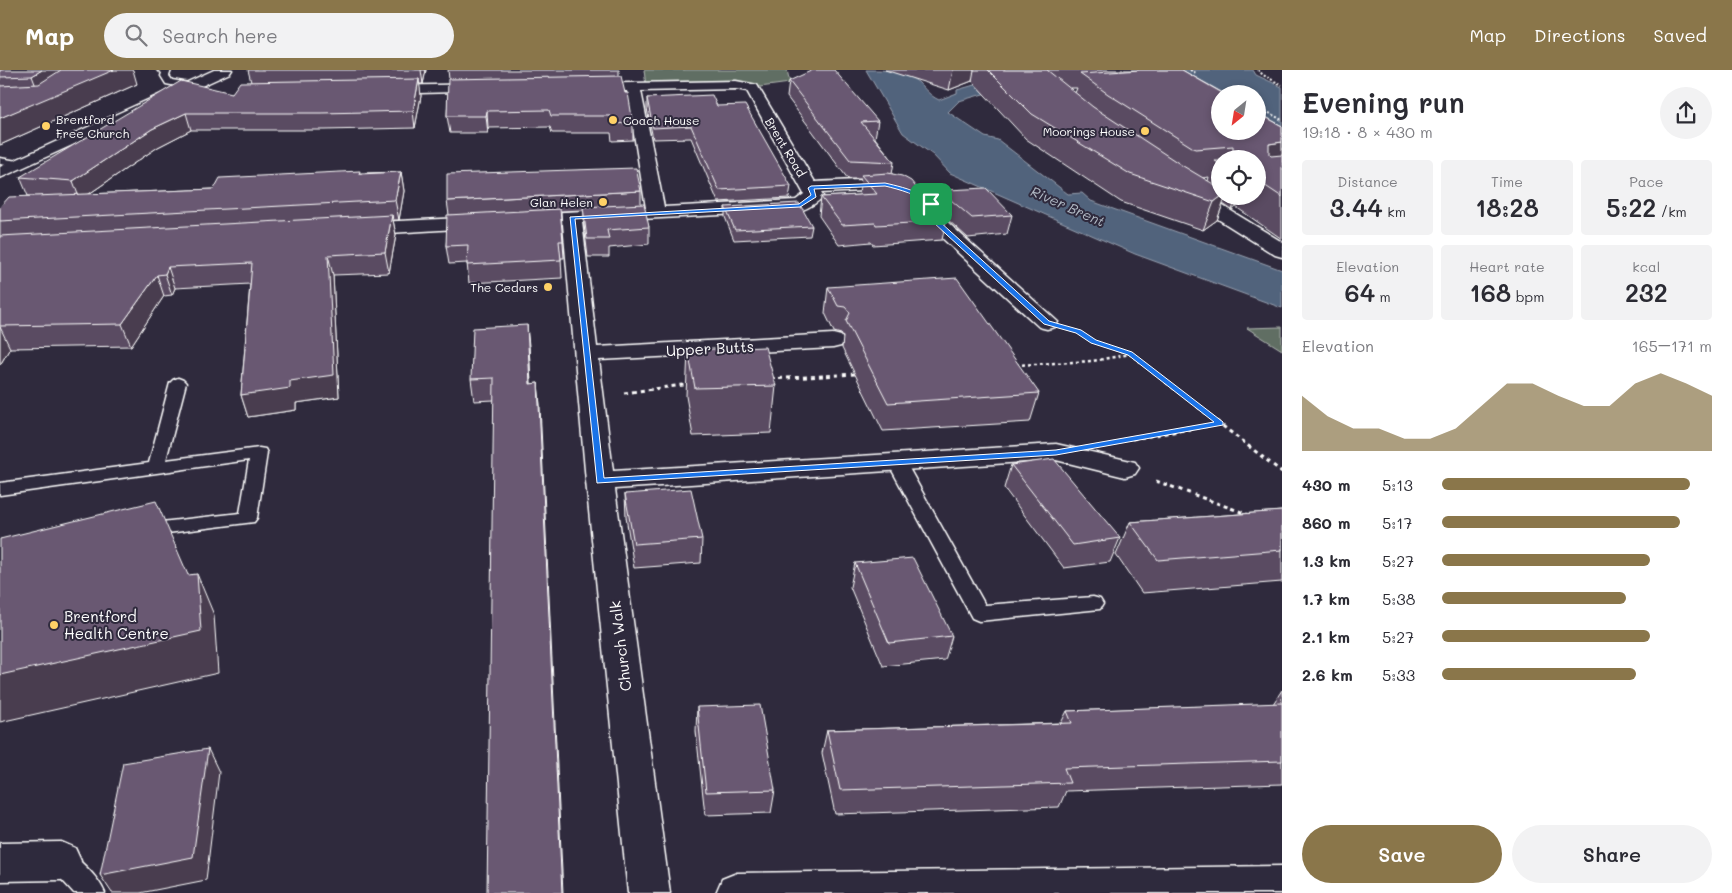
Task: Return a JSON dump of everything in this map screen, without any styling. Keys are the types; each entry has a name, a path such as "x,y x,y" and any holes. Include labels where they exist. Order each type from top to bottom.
{"street":[{"path":"0,173 225,70"},
{"path":"335,231 656,214 640,86 644,70"},
{"path":"574,87 640,86"},
{"name":"Brent Road","path":"640,86 746,86 752,88 814,196 800,205 656,214"},
{"path":"190,87 217,91"},
{"path":"369,90 504,88"},
{"path":"1204,184 1176,184 1282,251"},
{"path":"811,188 885,185 905,189 931,204 936,214 936,222 1047,322"},
{"path":"572,218 592,398"},
{"name":"Upper Butts","path":"588,354 833,341"},
{"name":"Church Walk","path":"592,398 600,481 649,893"},
{"path":"600,481 1056,452 1125,468"},
{"path":"0,862 61,861"},
{"path":"737,893 1282,885"}],"lane":[{"path":"166,70 165,76 169,82 190,87"},
{"path":"0,161 18,164"},
{"path":"156,467 178,383"},
{"path":"0,490 259,453 248,518 129,532"},
{"path":"896,461 979,613 1093,604"},
{"path":"61,861 92,893"}],"path":[{"path":"1190,70 1196,73"},
{"path":"1258,70 1263,75 1282,85"},
{"path":"1266,112 1282,120"},
{"path":"1047,322 1078,332 1094,342 1130,354 1282,472"},
{"path":"1015,366 1093,361 1130,354"},
{"path":"770,380 858,374"},
{"path":"592,398 672,385 691,384"},
{"path":"1124,440 1220,424"},
{"path":"1125,468 1246,514 1255,515"}],"green space":[{"path":"644,70 787,70 790,83 752,88 646,86"},
{"path":"1282,327 1282,350 1247,328"}],"water":[{"name":"River Brent","path":"866,70 887,71 905,75 918,82 939,100 957,93 957,90 999,78 1011,86 959,101 948,112 985,137 998,140 1068,194 1082,193 1091,201 1282,270 1282,308 1135,254 950,173 933,155 903,133"},
{"path":"1159,70 1253,70 1256,75 1282,87 1282,141 1266,132 1266,85 1211,85 1211,90"}],"building":[{"path":"0,70 42,70 32,76 0,77"},
{"path":"61,70 114,70 0,118 0,86 39,84"},
{"path":"813,70 834,70 878,121 861,122 894,162 850,160 789,81"},
{"path":"988,70 1047,70 1093,107 1211,183 1211,201 1130,174 1032,114"},
{"path":"1140,70 1182,70 1211,87 1211,140 1266,140 1266,117 1282,126 1282,142 1269,144 1269,154 1271,156 1282,155 1282,197 1266,186 1266,150 1233,150 1233,146 1195,149 1080,74"},
{"path":"621,76 625,93 628,93 633,123 611,124 611,116 551,116 549,110 487,111 486,116 447,116 448,79"},
{"path":"419,79 413,111 186,113 152,129 73,181 20,177 181,81 232,93 240,82"},
{"path":"712,95 717,106 745,105 791,186 719,190 691,126 653,128 647,98"},
{"path":"636,168 641,191 447,201 447,174"},
{"path":"360,171 359,174 401,172 395,200 0,221 0,207 9,197 214,189 220,178"},
{"path":"888,173 902,176 911,181 919,191 926,191 932,208 946,221 842,225 821,197 877,194 861,175"},
{"path":"986,188 1012,215 972,218 951,200 948,190"},
{"path":"799,203 812,226 735,230 725,207"},
{"path":"644,204 649,227 607,230 609,239 587,239 583,207"},
{"path":"560,209 563,241 559,241 561,260 467,265 468,245 446,246 447,215"},
{"path":"392,215 385,252 328,255 334,375 290,381 290,388 241,395 252,263 168,267 165,274 157,275 122,324 0,326 0,236"},
{"path":"957,278 1039,393 888,403 846,321 850,313 845,307 838,306 828,287"},
{"path":"527,325 530,384 538,383 562,893 487,893 494,378 471,379 473,328"},
{"path":"765,347 776,386 695,388 688,350"},
{"path":"1054,459 1120,538 1073,545 1011,465"},
{"path":"691,489 702,539 634,544 625,494"},
{"path":"156,501 188,575 197,574 201,631 0,675 0,539"},
{"path":"1282,511 1282,550 1158,560 1130,522"},
{"path":"913,558 952,636 889,643 855,563"},
{"path":"1282,703 1282,761 1064,768 1070,783 840,790 827,730 1072,723 1067,711"},
{"path":"760,705 775,790 706,792 697,707"},
{"path":"208,749 193,857 100,875 123,763"}],"place":[{"name":"Coach House","path":"613,120"},
{"name":"Brentford Free Church","path":"46,126"},
{"name":"Moorings House","path":"1145,131"},
{"name":"Glan Helen","path":"603,202"},
{"name":"The Cedars","path":"548,287"},
{"name":"Brentford Health Centre","path":"54,625"}],"route":[{"path":"885,185 905,189 931,204 936,214 936,222 1047,322 1078,332 1094,342 1130,354 1220,424 1056,452 600,481 588,354 572,218 800,205 814,196 811,188 885,185"}]}
